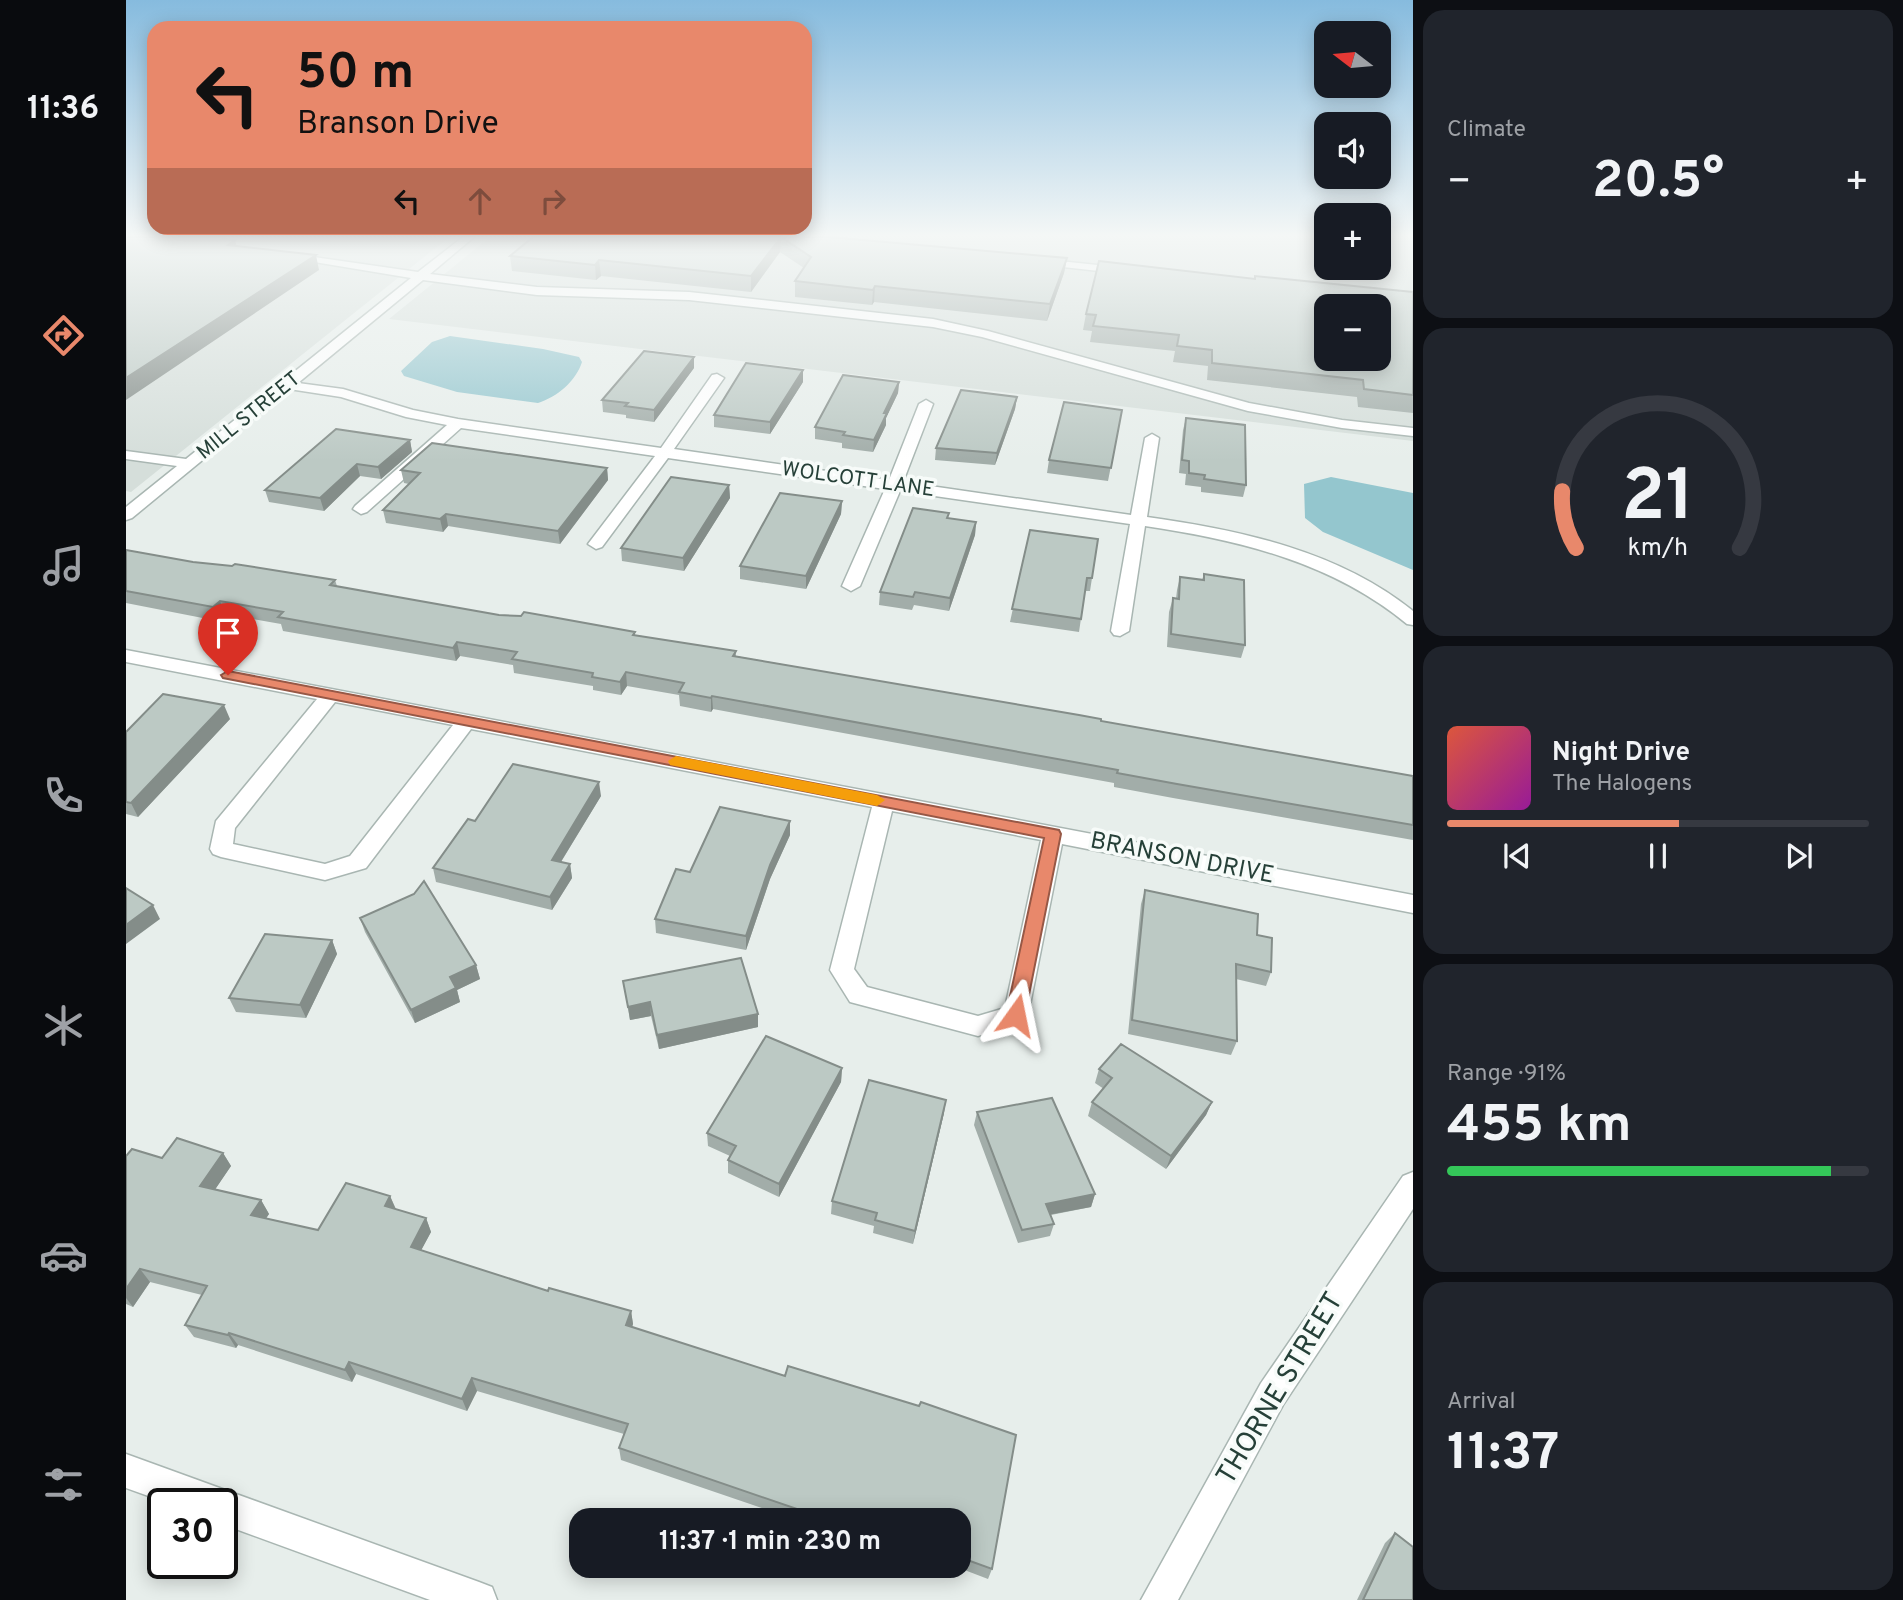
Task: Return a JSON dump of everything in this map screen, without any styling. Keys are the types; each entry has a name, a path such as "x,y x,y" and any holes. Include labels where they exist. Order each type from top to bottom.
{"street":[{"name":"MILL STREET","path":"126,515 376,312"},
{"path":"831,312 933,323 984,334 1248,407 1342,424 1413,432"},
{"path":"596,544 666,452 717,378"},
{"name":"WOLCOTT LANE","path":"286,385 342,394 411,414 458,423 1138,519 1238,538 1311,561 1380,595 1413,620"},
{"path":"851,586 926,404"},
{"path":"361,509 458,423"},
{"path":"1120,631 1152,438"},
{"path":"126,455 191,464"},
{"name":"BRANSON DRIVE","path":"126,656 1413,904"},
{"path":"331,694 225,825 221,849 325,872 358,862 467,720"},
{"path":"884,802 842,970 859,995 978,1026 1016,1015 1053,834"},
{"name":"THORNE STREET","path":"1160,1600 1272,1394 1413,1185"},
{"path":"126,1471 172,1488"},
{"path":"238,1513 479,1600"}],"shaded area":[{"path":"126,312 356,312 131,492 126,491"},
{"path":"398,312 1314,312 1314,371 1391,371 1391,312 1413,312 1413,441 389,319"}],"water":[{"path":"450,336 543,349 579,357 582,362 565,387 538,403 457,392 404,376 401,371 432,342"},
{"path":"1331,477 1413,493 1413,570 1323,532 1305,518 1304,484"}],"building":[{"path":"126,312 228,312 126,378"},
{"path":"1087,312 1314,312 1314,371 1391,371 1391,312 1413,312 1413,395 1364,389 1363,380 1212,363 1212,350 1177,346 1179,335 1093,326 1096,315 1086,314"},
{"path":"644,351 694,357 654,410 602,400"},
{"path":"746,363 803,370 770,422 714,415"},
{"path":"843,375 899,382 874,440 815,427"},
{"path":"961,390 1017,397 997,453 936,448"},
{"path":"1064,402 1122,410 1111,468 1049,460"},
{"path":"1186,418 1245,425 1246,485 1204,479 1205,475 1189,473 1189,461 1182,460"},
{"path":"336,429 410,440 378,467 357,464 320,498 265,490"},
{"path":"432,443 607,468 558,531 446,514 440,519 383,510 420,473 401,470"},
{"path":"671,477 729,485 683,558 621,548"},
{"path":"780,493 842,501 806,576 740,566"},
{"path":"913,508 949,513 947,518 976,522 950,598 915,592 913,597 880,592"},
{"path":"1030,530 1098,539 1092,578 1087,578 1081,619 1012,609"},
{"path":"126,550 193,562 232,566 235,564 335,580 330,585 499,615 521,616 524,612 635,632 633,635 736,651 733,656 1413,776 1413,825 679,692 684,683 626,672 620,682 592,677 593,673 512,659 517,652 457,642 453,648 278,617 283,612 220,601 213,607 126,591"},
{"path":"1204,574 1244,580 1245,645 1171,634 1173,598 1179,599 1180,577 1204,580"},
{"path":"163,694 224,705 131,803 126,802 126,732"},
{"path":"513,764 599,782 552,860 570,864 550,897 433,868 468,819 475,821"},
{"path":"720,807 790,821 770,865 746,936 655,919 676,869 690,872"},
{"path":"424,881 476,965 450,977 456,988 411,1010 360,918 414,894"},
{"path":"126,888 153,905 126,925"},
{"path":"1145,890 1258,914 1257,935 1272,938 1271,972 1236,964 1237,1041 1132,1020"},
{"path":"265,934 332,940 300,1005 229,998"},
{"path":"741,958 758,1014 657,1035 650,1002 628,1007 623,981"},
{"path":"766,1036 842,1068 779,1184 728,1160 736,1146 707,1133"},
{"path":"1121,1044 1212,1102 1171,1156 1092,1102 1112,1078 1099,1069"},
{"path":"869,1080 946,1100 915,1231 875,1220 877,1213 832,1201"},
{"path":"1052,1098 1095,1194 1046,1204 1054,1224 1022,1230 977,1112"},
{"path":"177,1138 223,1153 200,1186 261,1200 251,1215 318,1230 346,1183 390,1196 385,1206 426,1218 411,1247 548,1291 549,1288 631,1311 626,1325 785,1376 788,1366 919,1406 921,1402 1016,1435 992,1569 971,1561 971,1508 794,1508 619,1448 628,1424 472,1378 462,1399 349,1362 345,1370 229,1333 228,1335 185,1325 207,1286 140,1269 126,1289 126,1156 132,1149 162,1158"},
{"path":"1395,1533 1413,1547 1413,1600 1363,1600"}],"slow traffic":[{"path":"676,761 877,800"}],"route":[{"path":"228,675 1053,834 1016,1015"}]}
